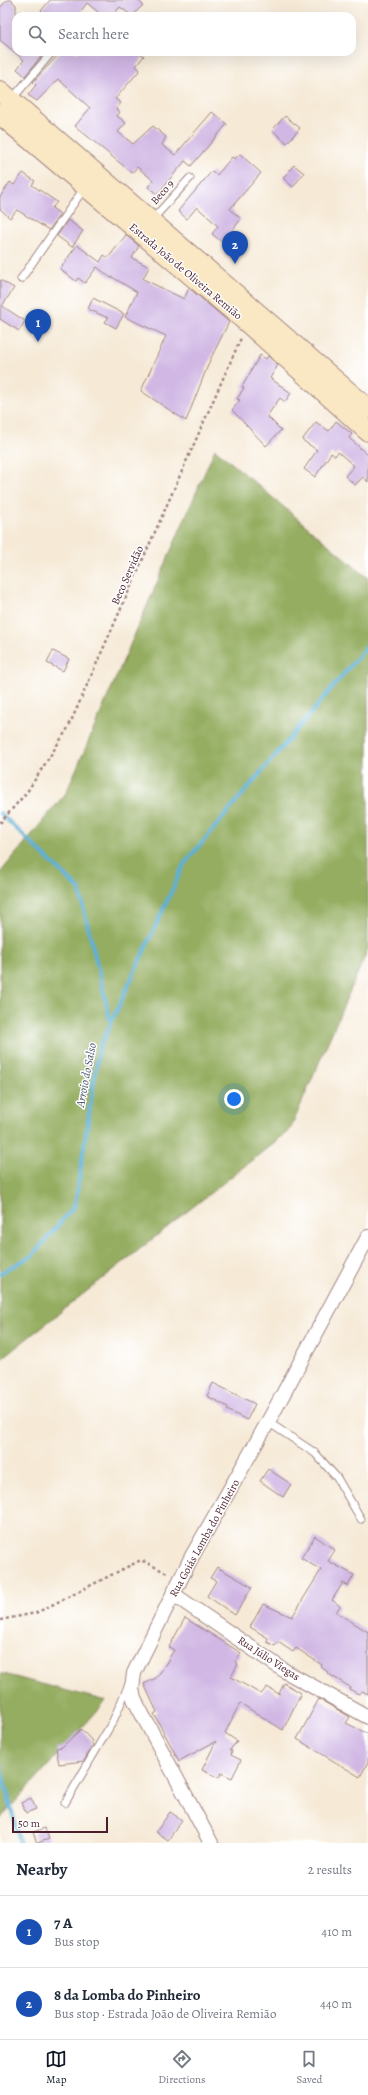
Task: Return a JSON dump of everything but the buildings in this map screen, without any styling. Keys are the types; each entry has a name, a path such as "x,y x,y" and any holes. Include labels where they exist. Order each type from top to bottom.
{"main road":[{"name":"Estrada João de Oliveira Remião","path":"4,102 85,186 247,322 368,432"},
{"name":"Estrada João de Oliveira Remião","path":"4,102 151,221 368,409"}],"street":[{"name":"Rua Goiás Lomba do Pinheiro","path":"212,1843 134,1699 132,1689 134,1673 180,1579 268,1422 368,1237"},
{"name":"Rua Júlio Viegas","path":"173,1594 285,1671 368,1717"}],"lane":[{"path":"4,102 48,56"},
{"name":"Beco 9","path":"151,221 190,178"},
{"path":"21,279 85,186"},
{"path":"268,1422 315,1453 337,1478 362,1519"},
{"path":"65,1803 113,1721 134,1673"}],"path":[{"name":"Beco Servidão","path":"0,823 28,792 68,728 247,322"},
{"path":"0,1620 36,1613 141,1560 180,1579"}],"green space":[{"path":"215,449 368,578 368,949 290,1130 0,1360 0,873 66,793"},
{"path":"0,1673 106,1701 0,1819"}],"waterway":[{"path":"111,1023 184,864 368,645"},
{"name":"Arroio do Salso","path":"0,813 79,889 111,1023 99,1049 75,1205 32,1256 0,1273"},
{"name":"Arroio do Salso","path":"0,1765 20,1843"}],"place":[{"name":"8 da Lomba do Pinheiro","path":"235,264"},
{"name":"7 A","path":"38,342"}]}
